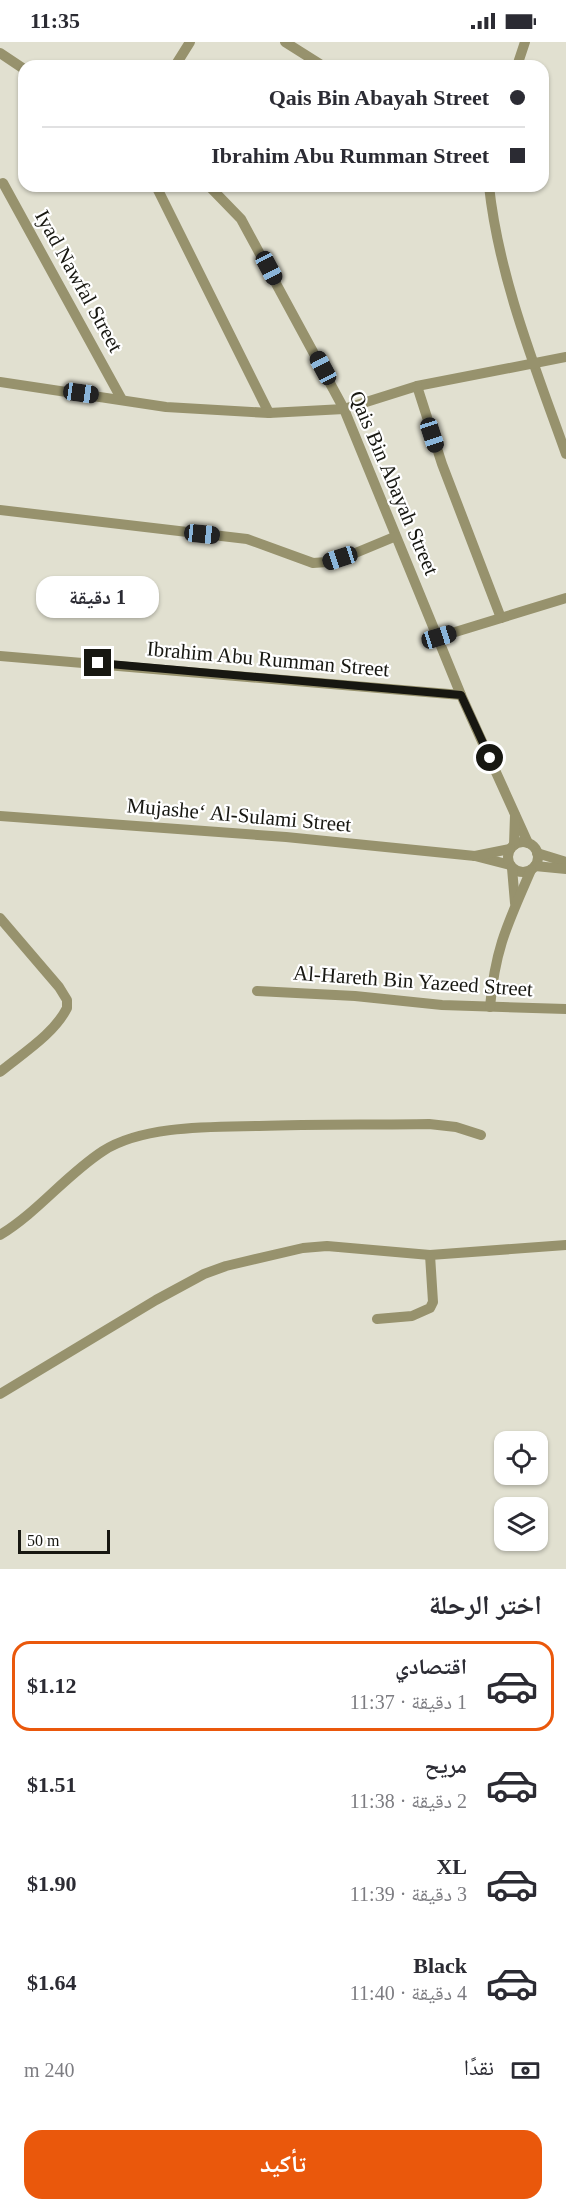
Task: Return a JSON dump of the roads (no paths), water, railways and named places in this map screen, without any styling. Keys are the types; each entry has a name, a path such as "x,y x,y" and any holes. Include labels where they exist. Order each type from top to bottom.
{"street":[{"path":"179,60 190,42"},
{"path":"285,42 314,60"},
{"path":"519,60 525,42"},
{"path":"0,53 18,65"},
{"name":"Iyad Nawfal Street","path":"3,183 121,398"},
{"path":"159,192 269,413"},
{"name":"Qais Bin Abayah Street","path":"215,192 242,219 344,409 394,537 439,637 461,695 528,843"},
{"path":"490,192 500,250 518,318 536,362 566,454"},
{"path":"0,382 121,398 166,407 269,413 344,409 417,386 566,357"},
{"path":"417,386 442,464 501,618"},
{"path":"0,510 247,539 313,563 327,562 353,554 394,537"},
{"path":"439,637 566,598"},
{"name":"Ibrahim Abu Rumman Street","path":"0,656 461,695"},
{"name":"Qais Bin Abayah Street","path":"512,847 515,812"},
{"name":"Mujashe‘ Al-Sulami Street","path":"0,816 286,837 475,856 511,867"},
{"path":"515,903 508,857 512,847 528,843 537,853 566,861"},
{"name":"Mujashe‘ Al-Sulami Street","path":"475,856 512,847"},
{"path":"490,1007 497,953 515,903 533,868 537,853"},
{"path":"511,867 521,872 533,868 566,869"},
{"path":"0,918 39,962 67,1000 67,1008 56,1024 0,1072"},
{"name":"Al-Hareth Bin Yazeed Street","path":"257,991 309,992 442,1005 566,1010"},
{"path":"0,1235 26,1216 103,1150 159,1132 213,1127 429,1124 456,1127 481,1135"},
{"path":"0,1394 156,1300 204,1274 226,1266 303,1248 327,1246 430,1255 566,1245"},
{"path":"377,1319 412,1316 430,1308 433,1302 430,1255"}]}
